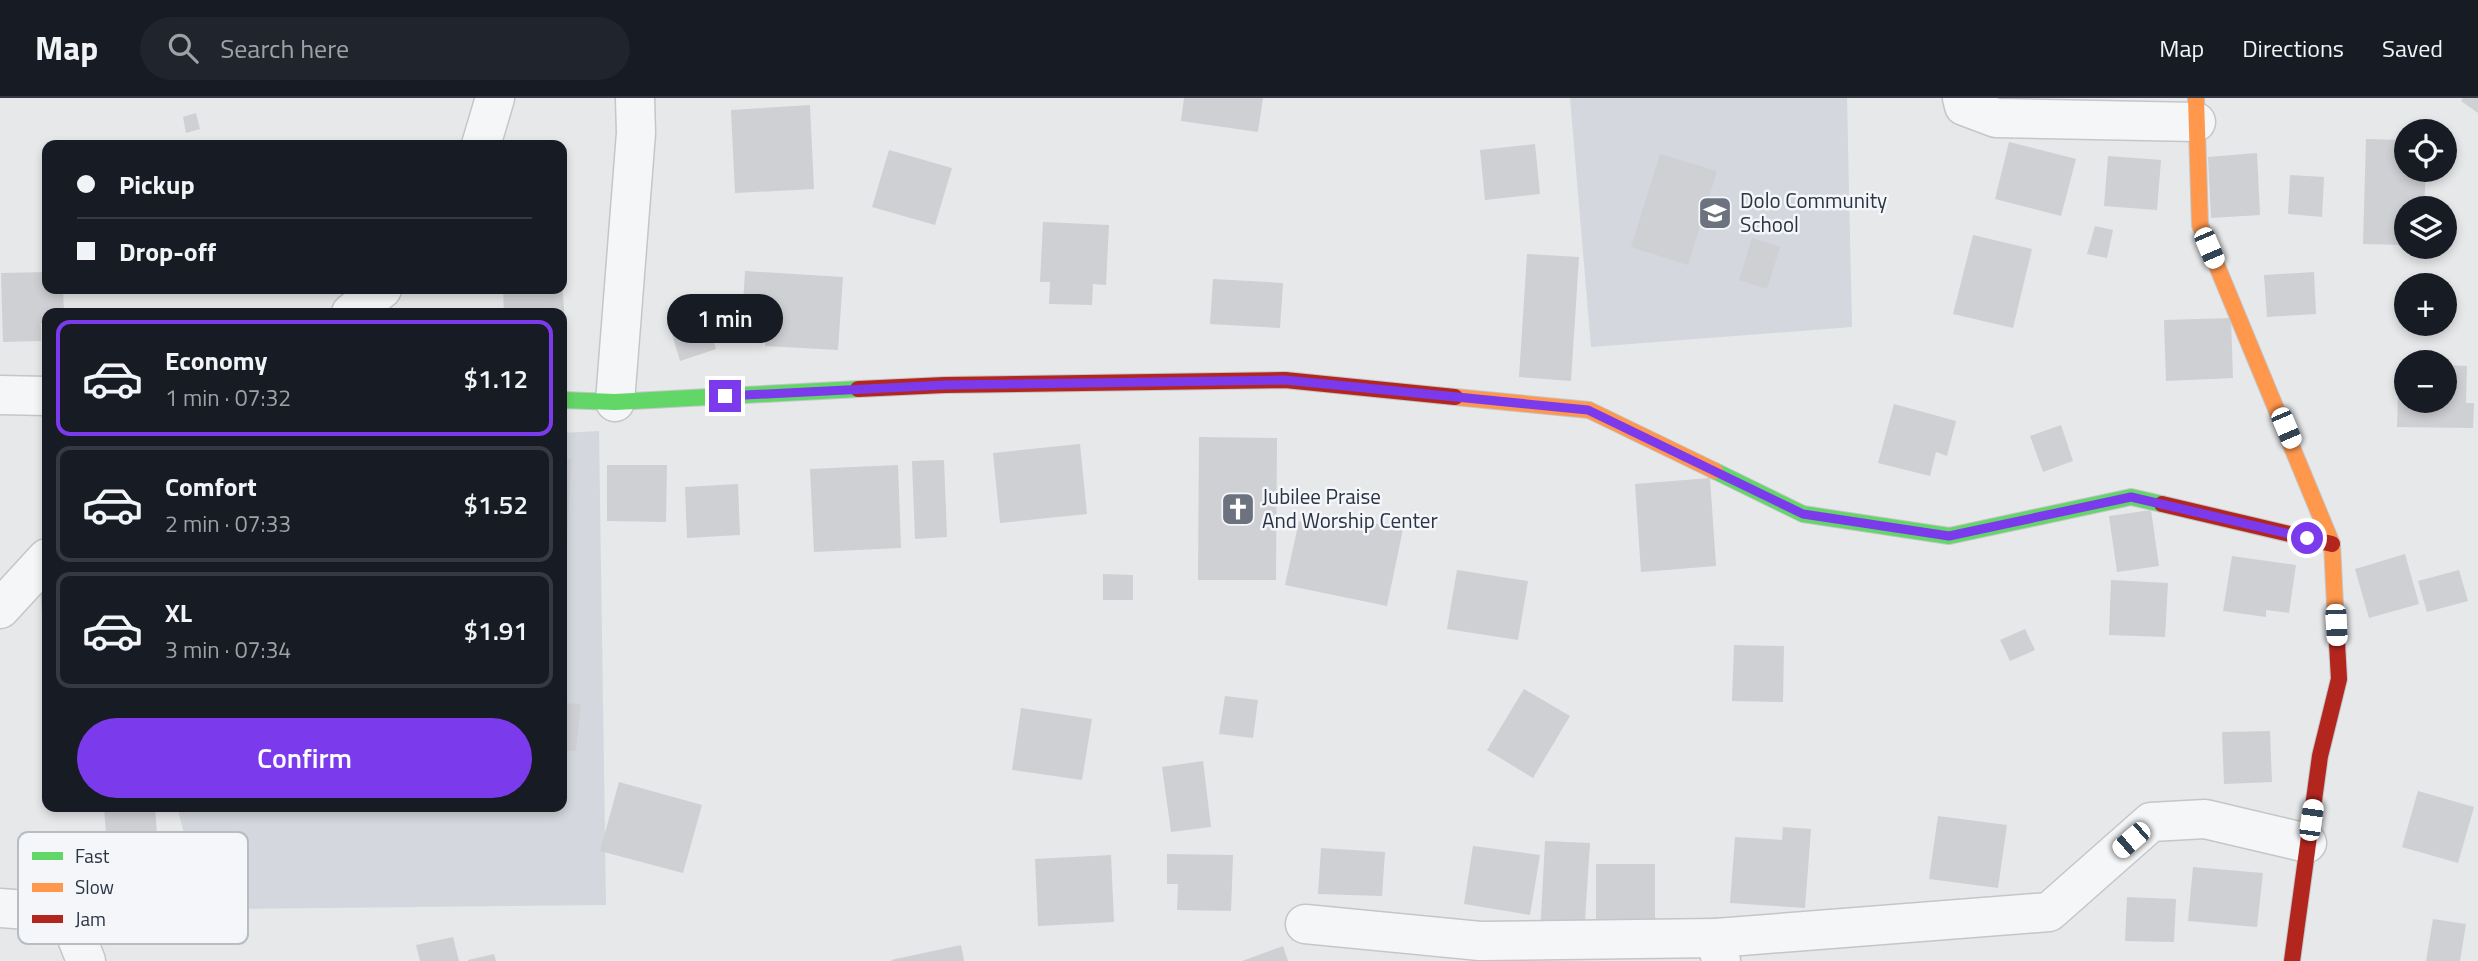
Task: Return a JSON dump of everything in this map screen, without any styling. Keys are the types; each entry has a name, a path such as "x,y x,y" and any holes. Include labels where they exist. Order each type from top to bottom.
{"street":[{"path":"482,140 495,98"},
{"path":"615,402 636,134 635,98"},
{"path":"1962,98 1964,106 1996,118 2196,110 2200,225 2332,544 2339,679 2320,756 2292,961"},
{"path":"357,308 376,294"},
{"path":"567,400 615,402 945,385 1285,380 1588,410 1803,514 1949,536 2131,497 2332,544"},
{"path":"0,395 42,396"},
{"path":"0,610 42,564"},
{"path":"1304,924 1479,951 1719,949 2049,912 2151,822 2205,819 2308,843"},
{"path":"0,908 18,909"},
{"path":"79,944 86,961"}],"shaded area":[{"name":"Dolo Community School","path":"1570,98 1847,98 1852,327 1591,347"},
{"path":"599,431 606,905 248,909 248,832 184,832 178,812 567,812 567,433"}],"building":[{"path":"1184,98 1263,98 1258,132 1181,121"},
{"path":"2463,98 2478,98 2478,113 2461,101"},
{"path":"810,105 814,189 735,193 731,110"},
{"path":"196,113 200,129 186,133 183,117"},
{"path":"2366,139 2394,140 2394,182 2425,182 2425,196 2394,196 2394,245 2363,244"},
{"path":"2009,142 2076,159 2061,216 1995,199"},
{"path":"1535,144 1540,194 1485,200 1480,150"},
{"path":"889,150 952,168 935,225 872,207"},
{"path":"2257,153 2260,215 2211,218 2208,157"},
{"path":"1660,154 1717,171 1688,265 1631,247"},
{"path":"2108,156 2161,160 2157,210 2104,206"},
{"path":"2290,175 2324,177 2322,217 2288,214"},
{"path":"1043,222 1109,225 1106,285 1093,284 1092,305 1049,304 1050,282 1040,282"},
{"path":"2095,226 2113,230 2107,258 2087,254"},
{"path":"1973,235 2032,249 2013,328 1953,314"},
{"path":"1752,238 1780,247 1767,289 1739,280"},
{"path":"1527,254 1579,257 1571,381 1519,377"},
{"path":"745,271 843,277 838,350 765,346 766,322 742,321"},
{"path":"42,272 42,294 63,294 64,308 42,308 41,341 3,342 1,273"},
{"path":"2314,272 2316,314 2267,317 2264,275"},
{"path":"1213,279 1283,283 1280,328 1210,324"},
{"path":"503,294 563,294 564,308 504,308"},
{"path":"705,313 716,349 680,361 669,324"},
{"path":"2231,318 2233,378 2166,381 2164,320"},
{"path":"2457,366 2467,366 2466,403 2474,403 2473,428 2397,427 2397,413 2457,413"},
{"path":"1894,404 1956,421 1947,456 1936,452 1930,476 1878,463"},
{"path":"2061,425 2073,461 2043,472 2030,436"},
{"name":"Jubilee Praise And Worship Center","path":"1199,437 1277,438 1276,580 1198,580"},
{"path":"1080,444 1087,514 1000,523 993,453"},
{"path":"567,459 571,459 567,545"},
{"path":"944,460 947,537 915,539 912,461"},
{"path":"607,465 667,465 666,522 607,521"},
{"path":"898,465 901,548 814,552 810,469"},
{"path":"1710,478 1716,566 1641,572 1635,484"},
{"path":"738,484 740,535 687,538 685,487"},
{"path":"2151,510 2159,566 2117,572 2109,516"},
{"path":"1344,517 1403,529 1387,606 1285,585 1299,521 1341,530"},
{"path":"2405,554 2419,604 2369,618 2355,569"},
{"path":"2232,556 2296,565 2289,613 2266,610 2266,617 2223,611"},
{"path":"1457,570 1528,581 1518,640 1447,629"},
{"path":"2459,570 2468,601 2427,612 2418,581"},
{"path":"1103,574 1133,575 1133,600 1103,600"},
{"path":"2111,580 2168,583 2165,637 2109,635"},
{"path":"2025,629 2035,650 2010,661 2000,640"},
{"path":"1734,645 1784,646 1783,702 1732,701"},
{"path":"1524,689 1570,716 1533,778 1487,750"},
{"path":"1225,696 1258,700 1253,738 1219,734"},
{"path":"567,703 581,704 576,751 567,750"},
{"path":"1021,708 1092,719 1082,780 1012,770"},
{"path":"2270,731 2272,782 2224,784 2222,732"},
{"path":"1203,761 1211,827 1171,832 1162,767"},
{"path":"619,782 702,805 683,873 600,851"},
{"path":"2418,791 2474,807 2458,863 2402,847"},
{"path":"104,812 155,812 157,832 106,832"},
{"path":"1938,816 2007,825 1998,888 1929,879"},
{"path":"1783,827 1811,829 1805,908 1730,903 1735,837 1782,840"},
{"path":"1545,841 1590,843 1584,936 1540,935"},
{"path":"1473,846 1540,855 1530,915 1464,904"},
{"path":"1321,848 1385,852 1382,896 1318,894"},
{"path":"1167,854 1233,855 1231,911 1177,910 1178,884 1167,884"},
{"path":"1111,855 1114,922 1038,926 1035,859"},
{"path":"1596,864 1655,864 1655,920 1596,919"},
{"path":"2193,867 2263,873 2257,927 2188,921"},
{"path":"2127,897 2176,899 2174,942 2125,941"},
{"path":"2433,919 2466,924 2460,961 2426,961"},
{"path":"453,937 459,961 420,961 416,945"},
{"path":"961,945 964,961 891,960"},
{"path":"1283,946 1288,961 1242,961"},
{"path":"494,954 496,961 468,961 468,960"}],"traffic: fast":[{"path":"567,400 615,402 858,389"},
{"path":"1715,471 1803,514 1949,536 2131,497 2162,504"}],"traffic: slow":[{"path":"2196,98 2200,225 2332,544 2336,625"},
{"path":"1455,397 1589,410 1715,471"}],"traffic: jam":[{"path":"858,389 945,385 1285,380 1455,397"},
{"path":"2162,504 2332,544"},
{"path":"2292,961 2320,756 2339,679 2336,625"}],"place":[{"name":"Dolo Community School","path":"1715,213"},
{"name":"Jubilee Praise And Worship Center","path":"1238,509"}],"route":[{"path":"725,396 945,385 1285,380 1588,410 1803,514 1949,536 2131,497 2307,538"}]}
